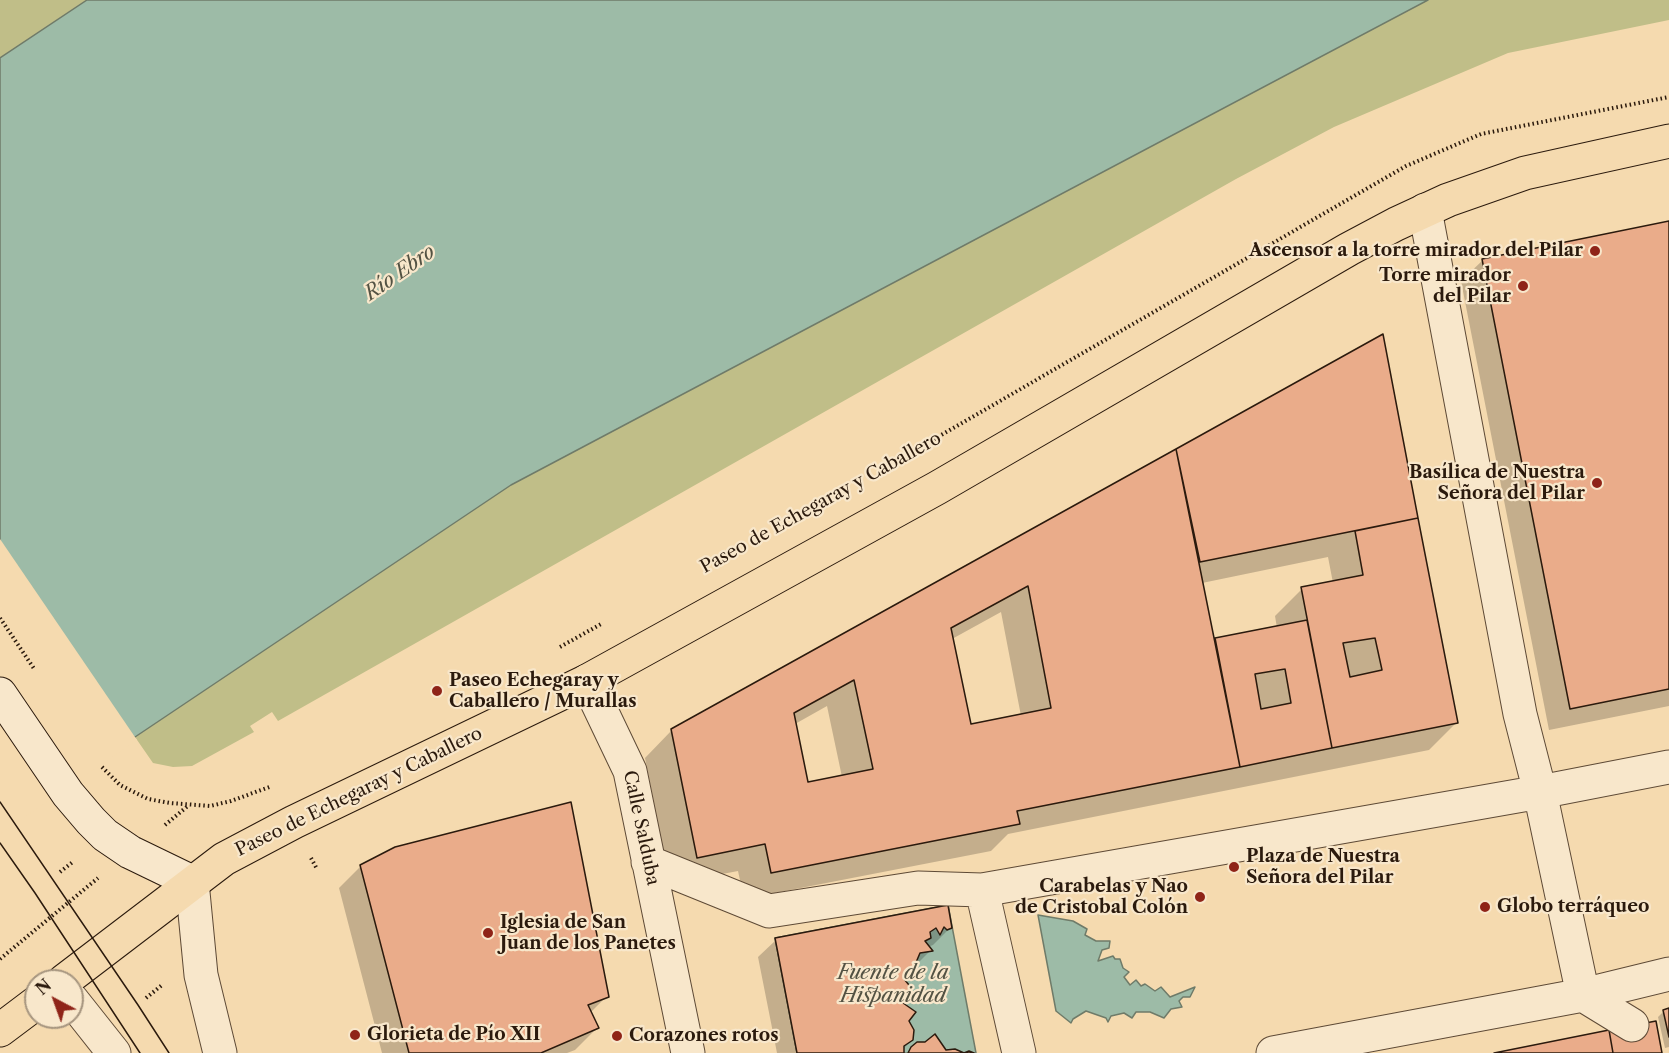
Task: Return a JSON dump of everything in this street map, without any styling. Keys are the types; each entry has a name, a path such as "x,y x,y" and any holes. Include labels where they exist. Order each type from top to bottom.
{"main road":[{"name":"Paseo de Echegaray y Caballero","path":"80,969 224,859 294,822 587,681 937,488 1349,249 1448,200 1526,173 1669,141"},
{"path":"0,1030 24,1012"}],"street":[{"path":"1425,210 1520,714 1540,792 1583,995 1632,1025"},
{"name":"Calle Salduba","path":"587,681 630,771 688,1053"},
{"path":"0,694 68,794 105,835 130,852 192,882 201,975 220,1053"},
{"path":"648,862 770,911 918,888 982,890 1540,792 1669,767"},
{"path":"982,890 1019,1053"},
{"path":"1273,1053 1583,995 1669,974"},
{"path":"84,1015 114,1053"}],"path":[{"name":"Paseo de Echegaray y Caballero","path":"886,467 1406,166 1481,134 1669,97"},
{"path":"554,650 606,622"},
{"path":"104,770 120,785 148,799 190,805 210,806 231,801 277,784"},
{"path":"0,959 190,805"},
{"path":"60,872 75,860"}],"shaded area":[{"path":"0,0 87,0 0,58"},
{"path":"1428,0 1669,0 1669,20 1508,53 1334,127 1236,179 278,721 272,712 250,726 254,732 192,766 173,767 153,763 135,737 511,485"}],"water":[{"name":"Río Ebro","path":"87,0 1428,0 511,485 135,737 0,831 0,58"},
{"name":"Fuente de la Hispanidad","path":"948,905 976,1053 797,1053 775,938"},
{"path":"1038,915 1073,921 1087,929 1085,935 1096,941 1110,941 1109,948 1102,950 1098,961 1113,956 1115,959 1120,959 1123,968 1129,972 1124,977 1130,985 1136,980 1141,986 1145,984 1155,991 1161,987 1170,997 1195,987 1190,997 1183,997 1179,1001 1182,1007 1171,1009 1164,1018 1150,1012 1136,1012 1132,1018 1124,1013 1111,1016 1108,1022 1106,1018 1086,1011 1073,1019 1071,1023 1056,1011"}],"pier":[{"path":"0,539 137,740 0,834"}],"building":[{"name":"Basílica de Nuestra Señora del Pilar","path":"1669,221 1669,689 1570,709 1482,259"},
{"path":"1383,334 1418,518 1200,562 1176,449"},
{"path":"1176,449 1240,767 1017,811 1020,824 771,873 765,844 697,858 671,729","holes":["1028,586 1051,708 971,724 951,628","854,680 873,769 808,782 794,713"]},
{"path":"1418,518 1458,723 1332,748 1301,587 1363,575 1355,531","holes":["1375,638 1382,670 1350,677 1343,643"]},
{"path":"1307,620 1332,748 1240,767 1215,638","holes":["1285,669 1291,703 1261,709 1255,674"]},
{"name":"Iglesia de San Juan de los Panetes","path":"571,802 609,997 588,1005 599,1028 541,1053 409,1053 360,865 395,847"},
{"name":"Fuente de la Hispanidad","path":"948,905 952,928 947,930 944,927 940,935 936,928 930,932 931,938 925,941 933,951 920,953 912,972 904,979 909,985 910,992 903,1003 916,1012 909,1021 914,1030 913,1040 904,1046 904,1053 797,1053 775,938"},
{"path":"1669,1008 1669,1037 1663,1010"},
{"path":"1656,1021 1662,1053 1613,1053 1609,1030"},
{"path":"1609,1030 1613,1053 1494,1053"},
{"path":"935,1034 946,1050 955,1049 964,1053 908,1053 917,1042 925,1042"}],"tram line":[{"path":"0,802 169,1053"},
{"path":"0,843 140,1053"}],"place":[{"name":"Ascensor a la torre mirador del Pilar","path":"1595,251"},
{"name":"Torre mirador del Pilar","path":"1523,286"},
{"name":"Basílica de Nuestra Señora del Pilar","path":"1597,483"},
{"name":"Paseo Echegaray y Caballero / Murallas","path":"437,691"},
{"name":"Plaza de Nuestra Señora del Pilar","path":"1234,867"},
{"name":"Carabelas y Nao de Cristobal Colón","path":"1200,897"},
{"name":"Globo terráqueo","path":"1485,907"},
{"name":"Iglesia de San Juan de los Panetes","path":"488,933"},
{"name":"Glorieta de Pío XII","path":"355,1035"},
{"name":"Corazones rotos","path":"617,1036"}]}
